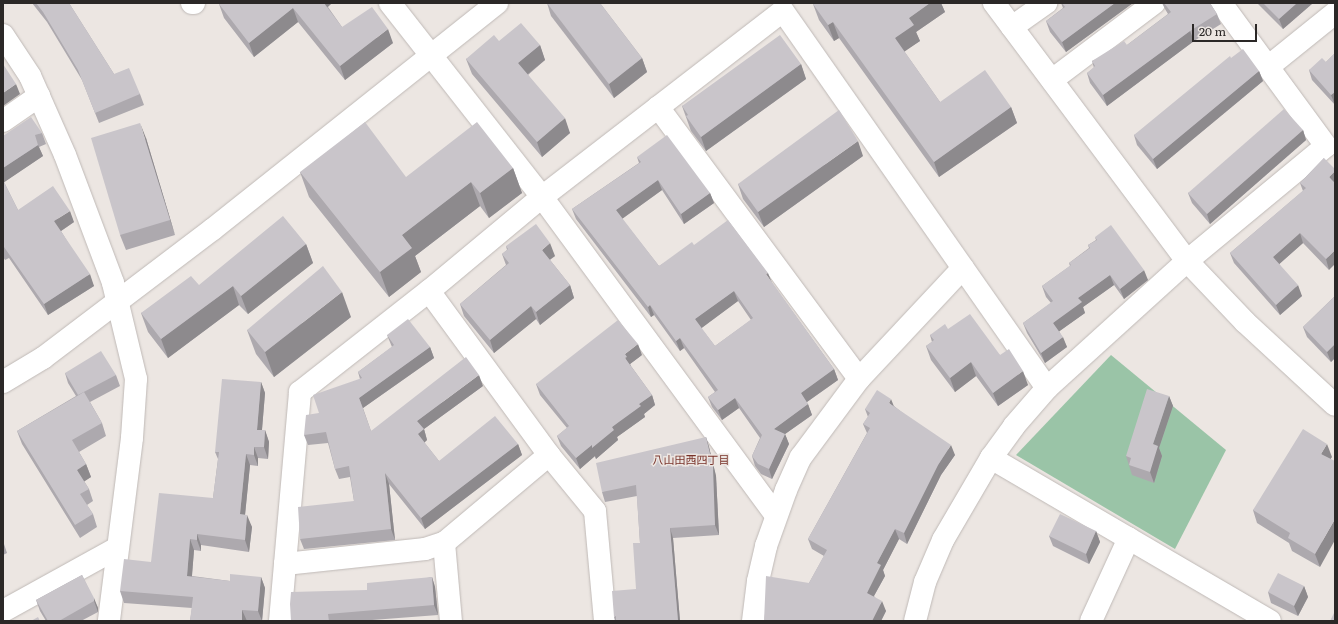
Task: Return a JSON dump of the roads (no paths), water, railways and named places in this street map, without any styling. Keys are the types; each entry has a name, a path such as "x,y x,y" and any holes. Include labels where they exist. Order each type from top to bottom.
{"street":[{"path":"390,3 430,58 542,197 776,515"},
{"path":"3,382 43,358 118,301 430,58 498,3"},
{"path":"994,3 1187,261 1245,322 1335,405"},
{"path":"1012,27 1046,3"},
{"path":"1052,80 1154,3"},
{"path":"915,621 925,582 943,540 991,458 1047,388 1187,261 1330,150 1221,3"},
{"path":"280,621 300,392 429,291 542,197 784,7 1047,388"},
{"path":"1268,67 1335,13"},
{"path":"3,35 30,76 68,161 118,301 136,379 132,438 117,548 110,621"},
{"path":"3,121 39,96"},
{"path":"658,107 859,379"},
{"path":"753,621 758,581 776,515 801,457 859,379 963,268"},
{"path":"429,291 549,455 595,511 605,621"},
{"path":"285,564 425,549 444,543 549,455"},
{"path":"991,458 1128,538 1260,619"},
{"path":"1091,621 1128,538"},
{"path":"444,543 451,621"},
{"path":"3,611 117,548"}],"district":[{"name":"八山田西四丁目","path":"691,459"}]}
